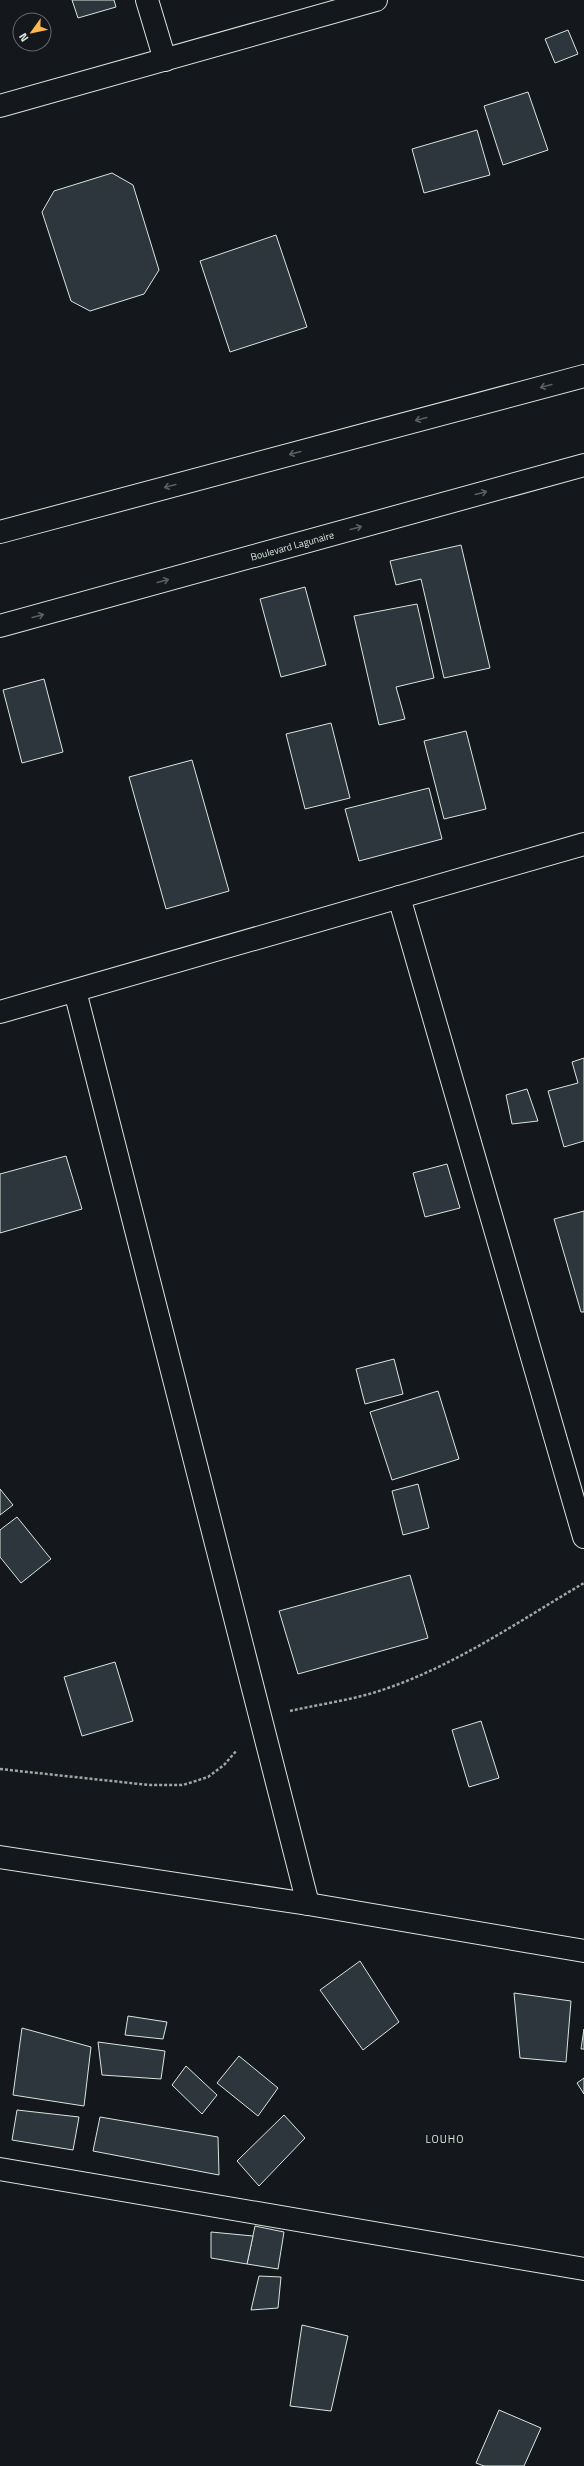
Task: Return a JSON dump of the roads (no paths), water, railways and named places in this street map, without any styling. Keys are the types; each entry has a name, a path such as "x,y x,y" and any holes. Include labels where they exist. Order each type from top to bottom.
{"street":[{"path":"147,0 164,60"},
{"path":"0,106 376,0"},
{"path":"0,532 584,376"},
{"name":"Boulevard Lagunaire","path":"0,626 584,465"},
{"path":"0,1012 584,844"},
{"path":"399,897 584,1537"},
{"path":"74,991 308,1904"},
{"path":"0,1857 308,1904 584,1951"},
{"path":"0,2169 584,2268"}],"district":[{"name":"LOUHO","path":"445,2139"}]}
